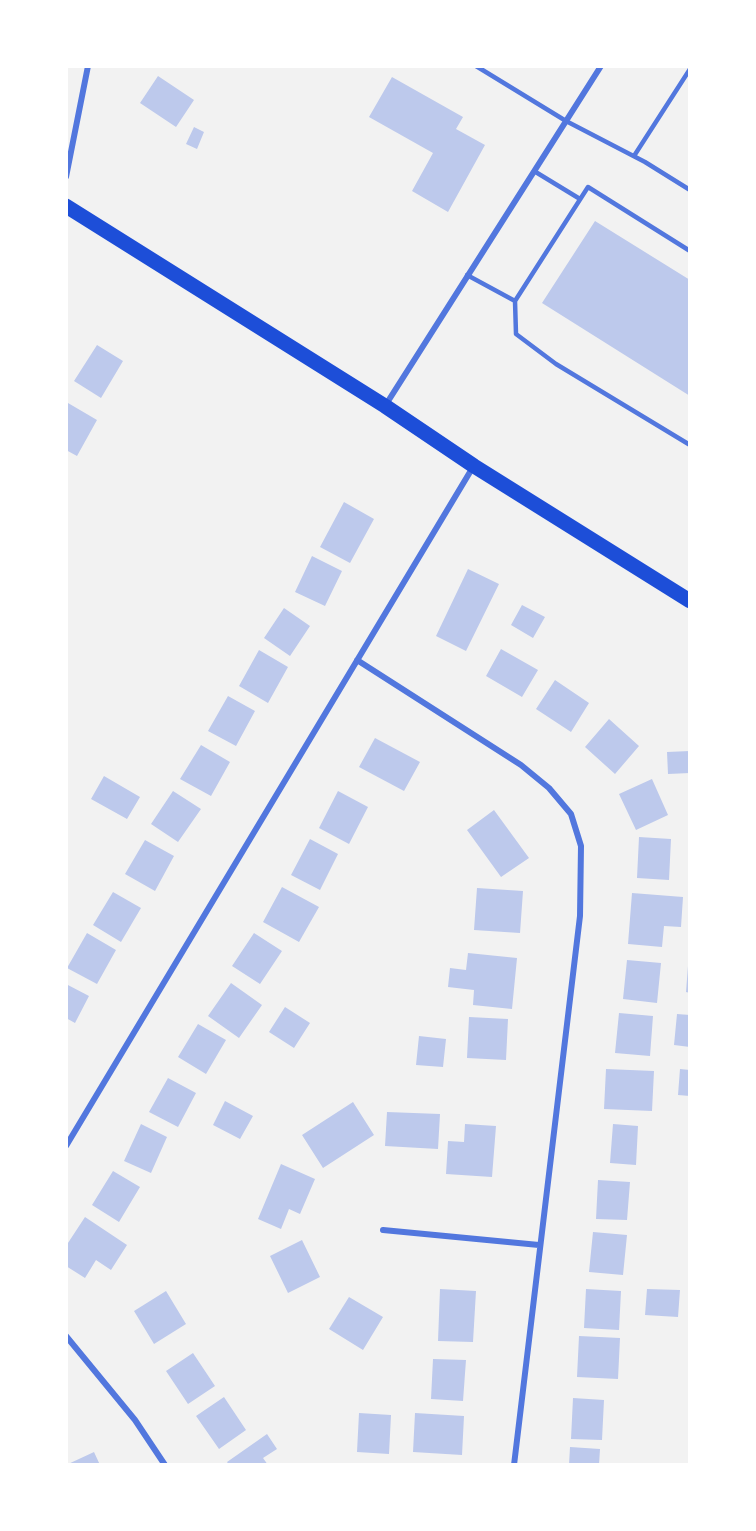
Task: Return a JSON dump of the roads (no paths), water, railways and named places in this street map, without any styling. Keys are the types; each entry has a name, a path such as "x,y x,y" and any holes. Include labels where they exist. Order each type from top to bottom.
{"main road":[{"path":"66,206 690,601"}],"street":[{"path":"66,177 88,66"},
{"path":"385,406 601,66"},
{"path":"66,1146 474,466"},
{"path":"357,660 521,765 549,789 572,814 581,846 580,916 514,1465"},
{"path":"383,1230 539,1245"},
{"path":"66,1336 135,1420 165,1465"}],"lane":[{"path":"476,66 566,121 634,156 690,190"},
{"path":"634,156 690,69"},
{"path":"534,171 580,199"},
{"path":"690,251 588,187 515,301 516,334 556,364 690,445"},
{"path":"467,275 515,301"}]}
